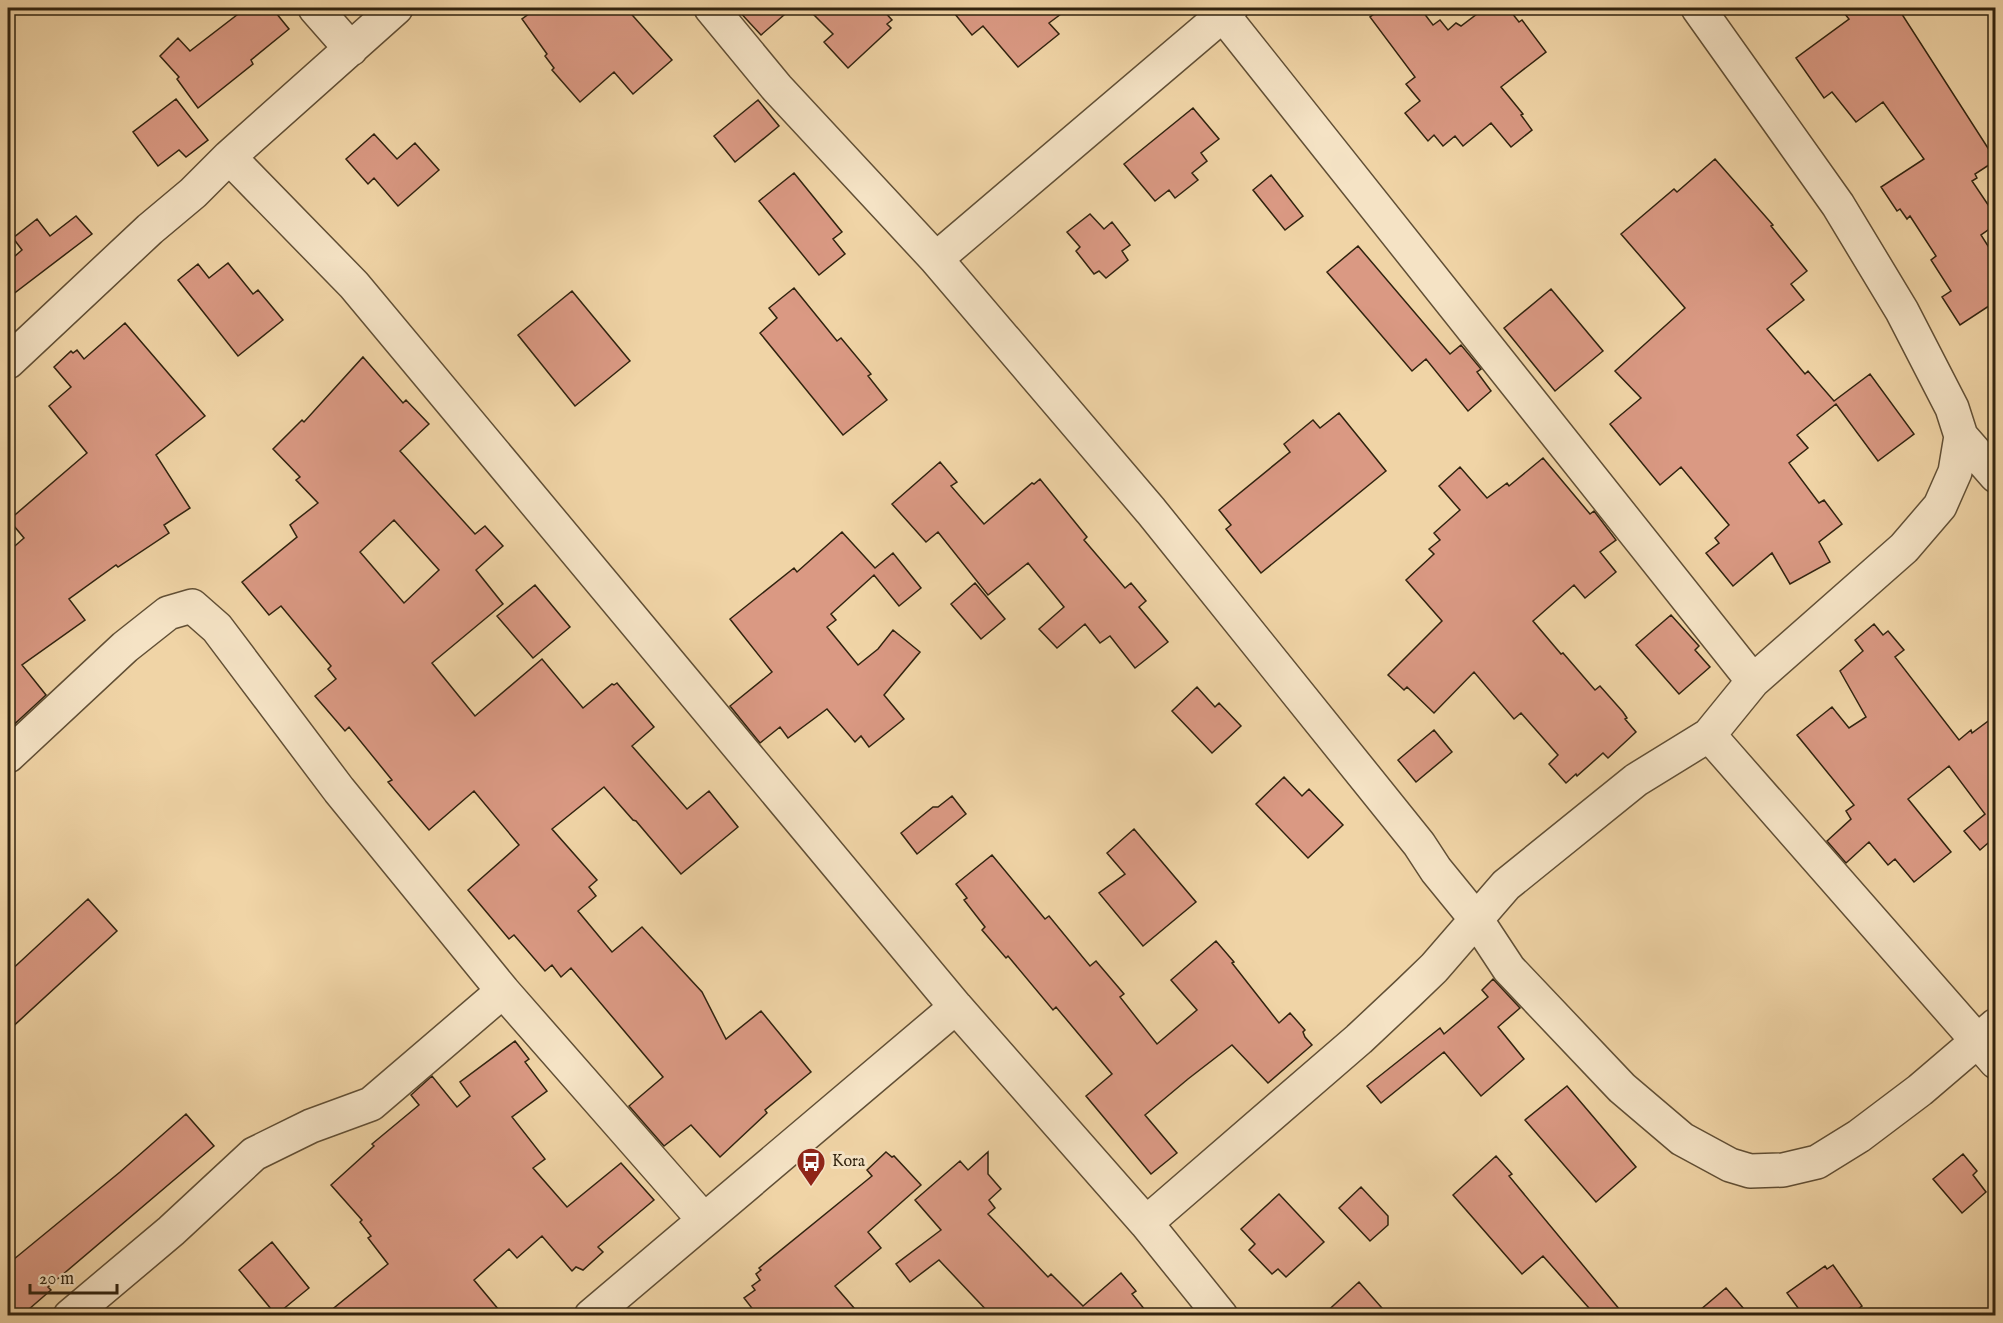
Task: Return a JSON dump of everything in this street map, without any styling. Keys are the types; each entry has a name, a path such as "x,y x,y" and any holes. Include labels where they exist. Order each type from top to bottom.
{"street":[{"path":"315,8 351,49"},
{"path":"8,362 150,229 193,193 229,157 396,8"},
{"path":"711,8 777,88 936,259 1151,511 1412,835 1436,870 1476,919 1509,969 1622,1088 1682,1139 1730,1165 1750,1171 1783,1170 1817,1162 1858,1136 1990,1042 1709,735"},
{"path":"1703,9 1838,205 1902,311 1952,408 1961,436 1995,476"},
{"path":"936,259 1227,11 1754,681"},
{"path":"229,157 354,285 956,1007 1146,1223 1221,1316"},
{"path":"1146,1223 1359,1040 1434,968 1506,885 1636,780 1709,735 1754,681 1904,548 1940,506 1955,472 1961,436"},
{"path":"8,756 124,647 168,613 192,606 217,628 339,790 412,877 502,991 704,1220"},
{"path":"70,1316 171,1232 254,1154 311,1126 371,1104 502,991"},
{"path":"591,1316 956,1007"}],"building":[{"path":"246,8 272,8 289,29 251,60 253,64 198,108 177,79 179,77 160,56 178,38 190,51"},
{"path":"537,8 626,8 672,60 633,94 614,72 580,102 552,70 554,68 545,56 547,54 522,19"},
{"path":"736,8 792,8 761,35"},
{"path":"807,8 881,8 892,20 887,24 891,28 848,68 824,42 833,34"},
{"path":"950,8 1069,8 1049,23 1059,34 1018,67 983,26 972,35"},
{"path":"1382,8 1420,8 1433,25 1440,20 1448,30 1456,23 1461,26 1485,8 1508,8 1519,22 1522,20 1546,52 1501,87 1523,114 1521,115 1532,130 1511,147 1491,123 1463,146 1455,136 1443,146 1434,135 1428,141 1405,113 1420,101 1406,84 1415,77 1370,17"},
{"path":"1840,8 1898,8 1995,159 1975,174 1977,178 1972,181 1995,215 1995,225 1981,235 1995,257 1995,302 1960,325 1942,297 1951,291 1931,260 1936,256 1910,216 1907,219 1900,209 1897,211 1881,187 1924,159 1883,102 1856,122 1832,92 1824,98 1796,58 1849,19"},
{"path":"176,99 208,140 186,157 179,150 158,166 133,132"},
{"path":"758,100 779,126 735,162 714,136"},
{"path":"1193,108 1219,139 1201,153 1207,161 1192,173 1198,180 1175,198 1169,190 1155,201 1124,164"},
{"path":"374,134 397,159 415,143 439,170 398,206 374,178 368,184 346,159"},
{"path":"1715,159 1773,225 1771,226 1807,271 1791,284 1804,300 1767,329 1805,374 1808,371 1834,401 1870,374 1914,434 1878,461 1836,404 1797,435 1808,448 1789,463 1819,503 1824,500 1842,524 1819,542 1830,562 1790,584 1772,553 1733,586 1706,553 1719,543 1715,538 1729,525 1681,467 1660,485 1610,424 1641,398 1615,371 1685,308 1621,234 1674,189 1677,192"},
{"path":"794,173 842,232 833,239 845,254 819,275 759,201"},
{"path":"1271,175 1303,216 1285,230 1253,190"},
{"path":"1090,214 1104,229 1112,222 1130,245 1122,251 1128,260 1106,278 1099,271 1094,274 1076,251 1080,247 1067,232"},
{"path":"76,216 92,234 8,298 8,262 22,250 13,238 37,219 50,236"},
{"path":"1358,246 1450,354 1461,345 1481,369 1477,372 1491,391 1468,411 1426,359 1412,371 1327,272"},
{"path":"228,263 253,294 258,290 283,320 238,356 178,280 198,264 209,278"},
{"path":"794,288 837,341 841,338 871,374 868,376 887,400 843,435 760,333 777,318 769,308"},
{"path":"1551,289 1603,351 1555,391 1504,328"},
{"path":"572,291 630,361 575,406 518,335"},
{"path":"125,323 205,416 156,455 190,508 164,525 169,533 118,567 116,565 69,599 85,620 22,665 46,695 8,730 8,552 24,538 9,520 87,453 49,406 71,387 54,367 71,351 73,353 77,350 84,359"},
{"path":"363,357 403,403 406,400 429,424 400,451 475,534 485,526 503,546 476,570 503,604 432,663 475,716 542,659 583,708 612,684 617,683 654,727 632,746 687,809 709,791 738,827 681,874 604,787 552,829 597,880 589,887 596,896 578,911 612,952 642,927 702,992 726,1039 761,1011 811,1072 765,1110 767,1113 720,1157 691,1125 664,1146 629,1106 663,1077 571,968 561,977 552,965 545,971 514,935 509,939 468,890 519,845 474,791 429,830 388,782 392,780 349,727 345,731 315,696 336,679 328,669 331,666 281,606 269,615 242,582 297,537 290,525 318,503 296,480 300,477 273,449 302,420 304,422","holes":["394,520 439,570 404,603 360,552"]},
{"path":"1339,413 1386,471 1261,573 1226,529 1231,525 1219,510 1290,452 1284,444 1313,420 1320,428"},
{"path":"1543,458 1590,514 1594,511 1616,540 1600,552 1616,572 1585,598 1574,585 1533,621 1595,690 1600,686 1623,712 1627,718 1625,719 1636,732 1608,758 1603,753 1566,783 1549,764 1558,755 1521,713 1514,719 1474,672 1434,713 1407,687 1404,690 1388,675 1442,621 1406,580 1434,554 1429,549 1440,540 1434,533 1460,510 1439,486 1460,467 1487,498 1507,483 1509,486"},
{"path":"940,462 957,482 951,486 984,524 1032,483 1040,479 1087,537 1084,540 1125,588 1131,583 1146,601 1139,607 1168,642 1135,668 1110,636 1100,643 1085,624 1057,648 1039,629 1064,607 1028,563 988,595 938,532 926,542 892,504"},
{"path":"842,532 875,568 893,553 921,588 899,606 874,575 831,614 836,620 827,627 858,665 878,649 893,630 920,652 884,695 904,719 869,747 861,736 855,742 827,709 788,738 780,727 760,743 730,706 772,672 730,619 794,568 797,572"},
{"path":"975,583 1005,619 981,639 951,604"},
{"path":"535,585 570,627 533,658 497,616"},
{"path":"1671,615 1699,646 1695,650 1710,667 1679,694 1636,645"},
{"path":"1874,624 1883,635 1888,631 1904,650 1895,657 1959,740 1995,716 1995,837 1980,850 1964,831 1985,814 1949,766 1908,799 1951,852 1914,882 1895,859 1888,865 1869,842 1846,863 1827,841 1851,819 1846,811 1854,805 1797,735 1832,707 1849,728 1866,717 1840,671 1863,651 1855,640"},
{"path":"1197,687 1215,707 1219,703 1241,726 1212,753 1172,711"},
{"path":"1434,730 1452,752 1416,782 1398,760"},
{"path":"1284,777 1302,796 1309,789 1343,825 1308,858 1256,804"},
{"path":"952,796 966,814 917,854 901,833 933,807 938,807"},
{"path":"1134,829 1196,902 1143,946 1099,893 1125,874 1107,853"},
{"path":"992,855 1045,919 1049,916 1090,966 1096,961 1124,994 1120,997 1157,1044 1197,1010 1171,980 1216,941 1279,1023 1290,1013 1305,1030 1303,1032 1305,1037 1312,1045 1268,1083 1232,1045 1188,1079 1145,1115 1177,1153 1151,1174 1086,1096 1112,1074 1056,1007 1053,1010 1008,956 1006,958 982,930 985,927 964,900 967,898 956,884"},
{"path":"88,899 117,931 8,1031 8,973"},
{"path":"1493,979 1520,1008 1498,1027 1524,1059 1481,1096 1444,1052 1381,1103 1367,1086 1440,1028 1444,1034 1488,997 1482,990"},
{"path":"515,1041 529,1059 525,1062 547,1091 512,1117 545,1159 533,1168 567,1207 621,1163 654,1200 598,1247 603,1252 583,1270 576,1267 572,1271 542,1236 517,1258 509,1249 474,1280 504,1316 324,1316 388,1264 368,1238 371,1236 360,1222 362,1220 331,1185 374,1146 372,1144 419,1105 411,1095 432,1076 457,1107 470,1096 460,1082"},
{"path":"1567,1086 1636,1167 1596,1202 1525,1120"},
{"path":"186,1114 214,1146 48,1287 51,1290 21,1316 8,1316 8,1264 120,1172"},
{"path":"886,1152 894,1156 921,1185 868,1232 881,1248 835,1286 861,1316 758,1316 744,1298 755,1290 752,1286 760,1280 756,1274 761,1270 759,1268 872,1176 867,1170"},
{"path":"988,1152 988,1174 1001,1189 989,1200 995,1208 988,1214 1048,1277 1051,1274 1083,1306 1121,1273 1136,1291 1132,1294 1150,1316 992,1316 939,1260 910,1282 896,1264 941,1230 915,1200 960,1161 968,1170"},
{"path":"1963,1154 1977,1171 1973,1175 1986,1192 1962,1213 1933,1179"},
{"path":"1496,1156 1512,1174 1509,1176 1625,1316 1596,1316 1543,1256 1522,1274 1453,1195"},
{"path":"1361,1187 1388,1216 1388,1225 1370,1241 1339,1208"},
{"path":"1279,1194 1324,1242 1286,1277 1278,1269 1272,1274 1249,1250 1255,1244 1241,1229"},
{"path":"272,1242 309,1288 276,1315 239,1270"},
{"path":"1833,1265 1862,1306 1848,1316 1804,1316 1787,1293 1825,1266 1827,1269"},
{"path":"1359,1282 1389,1316 1322,1316"},
{"path":"1726,1288 1750,1316 1693,1316"}],"place":[{"name":"Kora","path":"811,1188"}]}
